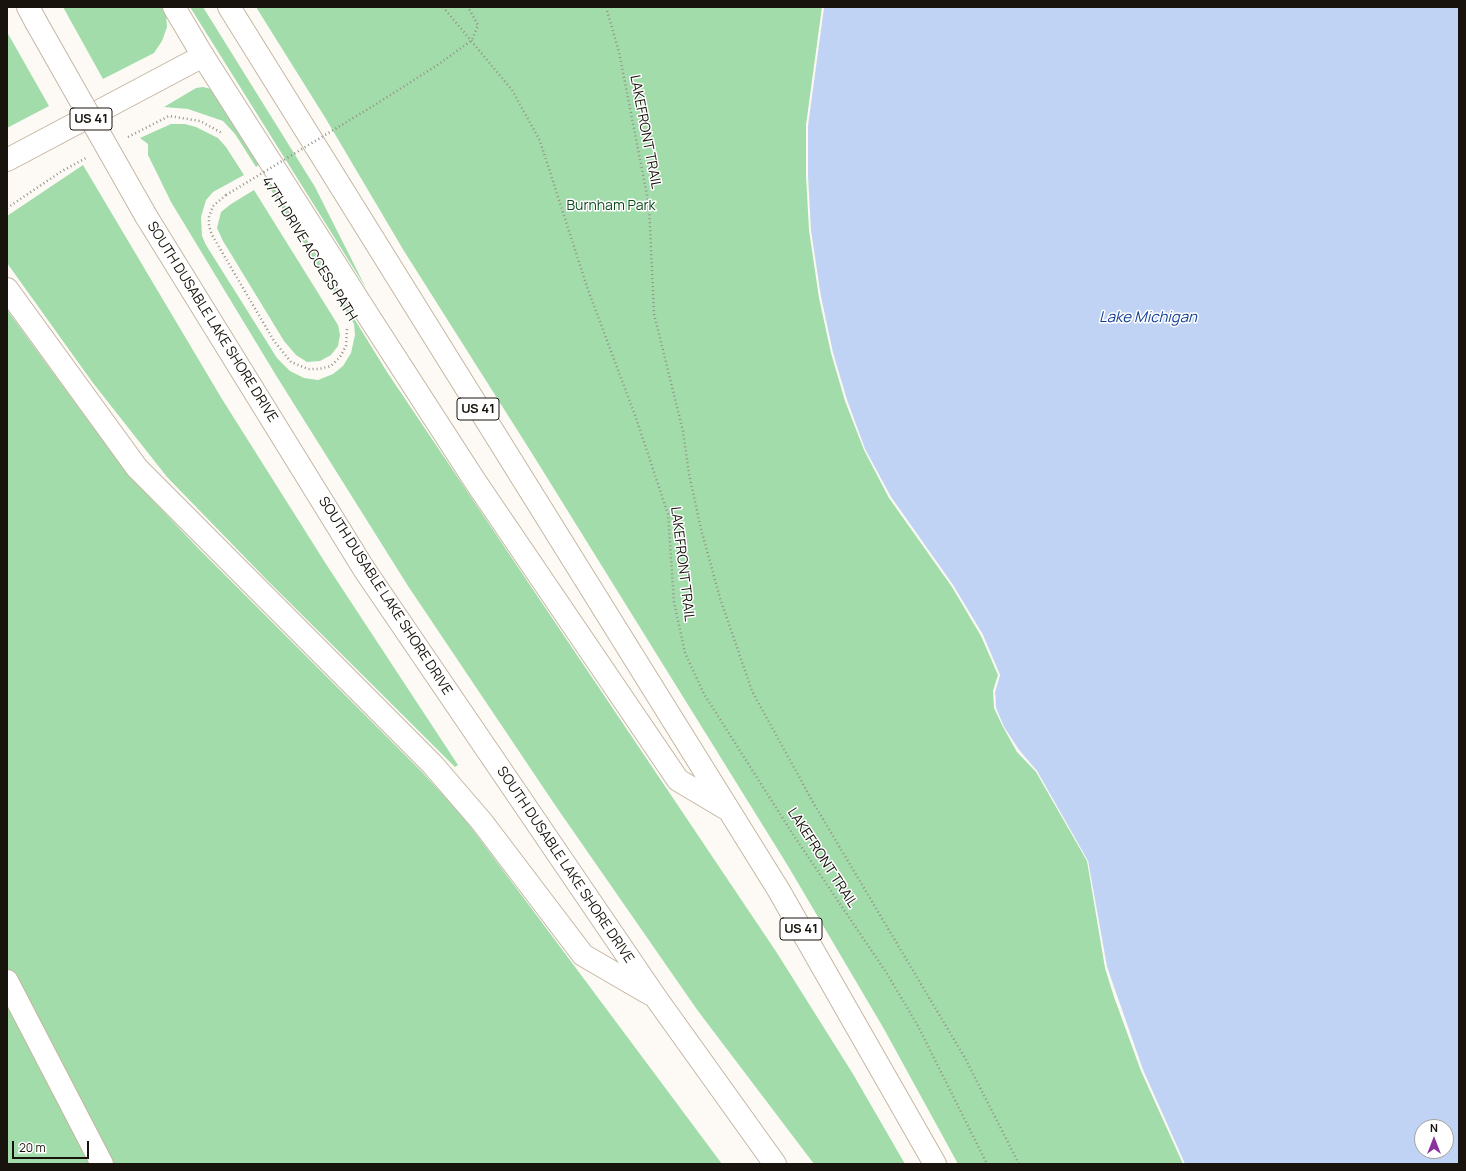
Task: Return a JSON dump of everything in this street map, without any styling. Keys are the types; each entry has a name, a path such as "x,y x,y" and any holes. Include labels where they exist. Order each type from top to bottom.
{"main road":[{"path":"174,7 203,56 475,481 678,780 728,810"},
{"name":"US 41","path":"229,7 778,889 935,1164"},
{"name":"SOUTH DUSABLE LAKE SHORE DRIVE","path":"32,15 146,216 364,569 656,998 775,1164"},
{"path":"7,160 203,56"},
{"path":"7,289 137,468 433,765 482,822 583,955 656,998"},
{"path":"7,981 102,1164"}],"path":[{"name":"LAKEFRONT TRAIL","path":"443,7 472,40 512,90 540,141 588,290 635,415 668,514 674,602 685,653 704,694 794,836 886,972 918,1026 987,1164"},
{"path":"468,7 478,25 472,40"},
{"name":"LAKEFRONT TRAIL","path":"606,7 619,52 649,205 654,314 683,431 689,474 701,529 720,598 752,691 814,804 965,1058 1019,1164"},
{"name":"47TH DRIVE ACCESS PATH","path":"346,324 348,335 346,346 340,358 330,366 319,369 308,369 291,362 274,341 212,235 209,226 209,217 213,206 226,195 373,106 472,40"},
{"path":"169,116 200,121 213,127 224,135"},
{"name":"47TH DRIVE ACCESS PATH","path":"250,172 258,185"}],"green space":[{"path":"63,7 162,7 166,13 167,27 162,41 154,53 103,79"},
{"path":"190,7 203,7 315,187 366,288"},
{"name":"Burnham Park","path":"256,7 824,7 808,125 821,297 833,353 847,400 865,449 891,497 953,585 983,635 1000,675 995,692 996,708 1004,727 1019,750 1037,771 1088,861 1107,967 1143,1070 1185,1164 958,1164 884,1029 788,866 533,455 404,251 326,119"},
{"path":"7,32 49,106 7,128"},
{"path":"203,87 211,89 217,93 260,164 256,167 235,134 223,121 188,109 164,107 196,88"},
{"path":"171,124 185,124 196,127 218,138 226,147 244,175 213,192 206,200 201,217 202,236 206,245 277,358 290,371 304,378 318,380 333,374 343,366 351,353 355,335 354,324 266,182 269,180 387,372 777,953 853,1074 905,1164 814,1164 698,1011 555,805 408,586 277,377 171,202 148,155 148,144 140,138"},
{"path":"83,165 222,399 326,564 458,765 455,767 267,580 167,477 93,383 7,263 7,216"},
{"path":"254,190 338,325 340,335 338,346 331,355 320,361 307,362 296,355 284,341 223,241 217,228 221,212"},
{"path":"7,310 92,426 142,489 198,548 424,774 464,818 722,1164 7,1164"}],"water":[{"name":"Lake Michigan","path":"824,7 1459,7 1459,1164 1185,1164 1143,1070 1107,967 1088,861 1037,771 1019,750 1004,727 996,708 995,692 1000,675 983,635 953,585 891,497 865,449 847,400 833,353 821,297 811,230 808,175 808,125"}],"pier":[{"path":"822,7 824,7 808,125 808,175 811,230 821,297 833,353 847,400 865,449 891,497 953,585 983,635 1000,675 995,692 996,708 1004,727 1019,750 1037,771 1088,861 1107,967 1143,1070 1185,1164 1183,1164 1141,1071 1114,997 1105,968 1087,861 1036,772 1017,752 1003,727 994,708 993,691 998,675 981,636 952,587 889,498 864,450 845,401 831,353 819,298 809,230 806,175 806,125"}]}
